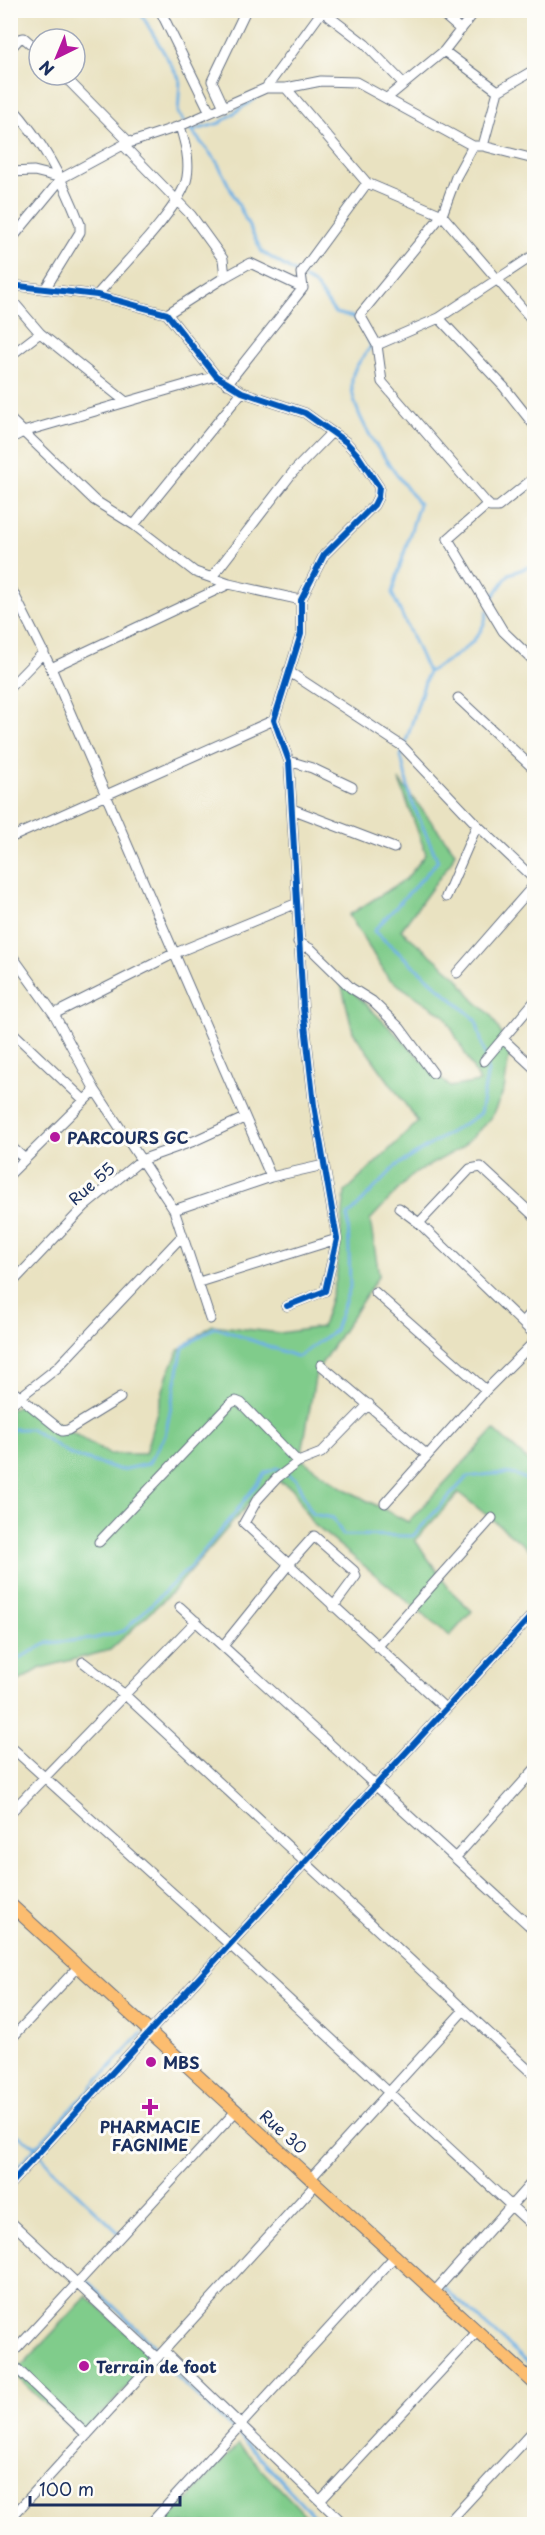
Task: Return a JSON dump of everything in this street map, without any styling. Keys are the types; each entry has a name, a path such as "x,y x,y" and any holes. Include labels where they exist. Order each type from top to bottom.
{"main road":[{"name":"Rue 30","path":"11,1904 534,2383"}],"street":[{"path":"160,10 205,114"},
{"path":"224,107 212,81 246,10"},
{"path":"438,10 461,30"},
{"path":"387,98 444,51 476,10"},
{"path":"529,10 534,17"},
{"path":"266,88 323,11 365,44 403,83"},
{"path":"10,49 19,39 24,38 27,41"},
{"path":"444,51 498,91"},
{"path":"534,70 498,91 478,146 456,177 442,214 360,315 377,345 382,382 488,504 494,508 498,507 534,478"},
{"path":"10,241 62,178 126,144 180,126 266,88 286,88 321,81 356,82 478,146 534,159"},
{"path":"74,87 191,215 223,260 225,277"},
{"path":"286,88 367,183 442,214 534,322"},
{"path":"10,105 25,122 62,178 80,224 81,232 45,289"},
{"path":"97,295 178,201 187,178 188,152 180,126"},
{"path":"10,172 34,171 62,178"},
{"path":"228,384 303,288 301,273 367,183"},
{"path":"377,345 439,318 534,255"},
{"path":"167,314 250,263 303,288"},
{"path":"10,285 97,295 167,314 216,376 242,392 305,413 357,454 379,487 374,505 324,555 301,600 301,634 274,720 289,761 298,942 309,1063 337,1239 324,1291 287,1306"},
{"path":"10,298 40,333 126,402"},
{"path":"439,318 504,387 534,425"},
{"path":"10,356 40,333"},
{"path":"10,439 23,432 216,376"},
{"path":"134,525 242,392"},
{"path":"10,419 94,500 134,525 195,572 229,584 301,600"},
{"path":"212,577 293,472 332,432"},
{"path":"488,504 448,539 503,632 534,661"},
{"path":"51,668 229,584"},
{"path":"10,586 44,652 271,1177"},
{"path":"10,687 44,652"},
{"path":"288,671 402,746 477,825 534,879"},
{"path":"458,698 534,769"},
{"path":"10,838 274,720"},
{"path":"289,761 312,768 352,787"},
{"path":"292,809 394,848"},
{"path":"446,897 477,825"},
{"path":"457,973 534,885"},
{"path":"54,1014 173,954 296,904"},
{"path":"298,942 311,949 351,988 372,1001 400,1028 433,1072"},
{"path":"10,953 54,1014 95,1090 174,1210 210,1319"},
{"path":"484,1061 534,1002"},
{"path":"10,1030 84,1100"},
{"path":"503,1039 534,1068"},
{"path":"10,1174 95,1090"},
{"name":"Rue 55","path":"10,1285 86,1206 141,1160 194,1141 244,1119"},
{"path":"10,1146 25,1159"},
{"path":"174,1210 271,1177 324,1165"},
{"path":"419,1223 470,1169 476,1166 481,1167 534,1216"},
{"path":"399,1209 419,1223 534,1334"},
{"path":"10,1405 57,1368 182,1236"},
{"path":"199,1282 337,1239"},
{"path":"375,1292 486,1390"},
{"path":"523,1322 534,1310"},
{"path":"385,1503 426,1454 534,1342"},
{"path":"321,1365 426,1454"},
{"path":"10,1389 62,1431 68,1430 120,1398"},
{"path":"99,1542 231,1403 236,1401 241,1403 298,1462"},
{"path":"369,1404 321,1453 298,1462 277,1478 244,1520 245,1526 446,1709"},
{"path":"377,1647 492,1518"},
{"path":"223,1646 314,1536 354,1571 354,1580 333,1606"},
{"path":"180,1606 534,1930"},
{"path":"10,2184 534,1613"},
{"path":"10,1813 196,1621"},
{"path":"526,1623 534,1631"},
{"path":"83,1662 125,1695 534,2075"},
{"path":"10,1746 46,1776 230,1945 534,2228"},
{"path":"456,1858 533,1774"},
{"path":"10,2040 80,1966"},
{"path":"10,2519 160,2355 314,2181 389,2092 464,2010"},
{"path":"10,2356 237,2110"},
{"path":"435,2291 534,2180"},
{"path":"10,2221 82,2279 237,2429 345,2524"},
{"path":"150,2524 396,2255"},
{"path":"320,2501 478,2331"},
{"path":"10,2362 87,2435"},
{"path":"447,2524 534,2430"}],"green space":[{"path":"399,780 455,852 451,862 401,930 457,977 474,1000 491,1015 510,1050 504,1090 491,1118 461,1148 412,1175 370,1220 379,1275 316,1372 301,1459 343,1488 408,1522 494,1430 534,1466 534,1553 459,1493 415,1540 451,1591 472,1611 450,1636 312,1523 293,1489 272,1477 172,1592 110,1650 41,1668 11,1686 10,1410 28,1402 64,1428 109,1454 145,1454 167,1376 179,1350 212,1325 280,1333 322,1327 336,1280 345,1192 418,1122 353,1032 340,979 450,1087 480,1082 445,1016 388,978 349,915 406,879 426,854"},
{"name":"Terrain de foot","path":"87,2296 154,2359 80,2437 14,2374"},
{"path":"238,2444 307,2517 315,2524 165,2524"}],"waterway":[{"path":"139,10 180,80 178,114 217,162 262,252 299,275"},
{"path":"192,131 220,123 257,97"},
{"path":"305,279 314,284 335,313 353,317 362,326"},
{"path":"366,334 371,346 353,374 352,389 356,406 374,442 419,504 392,593 428,672 405,745"},
{"path":"489,602 509,574 534,565"},
{"path":"428,672 457,655 474,640 485,622 487,611"},
{"path":"403,751 401,756 411,800 438,861 374,931 476,1020 485,1056"},
{"path":"10,1436 12,1429 31,1429 71,1455 121,1470 148,1464 165,1436 183,1347 215,1327 298,1357 335,1330 350,1287 348,1216 396,1166 480,1114 488,1070 486,1062"},
{"path":"10,1663 48,1643 92,1639 124,1631 191,1566 265,1473 277,1468 296,1479 312,1514 333,1518 343,1535 413,1536 467,1477 512,1474 527,1480 534,1487"},
{"path":"10,1512 10,1529"},
{"path":"10,2175 142,2033"},
{"path":"10,2130 36,2147 49,2166 119,2233"},
{"path":"85,2279 157,2348 158,2352"},
{"path":"442,2286 534,2368"},
{"path":"160,2359 239,2435 321,2524"}],"cycle path":[{"path":"10,285 97,295 167,314 216,376 242,392 305,413 346,442 379,487 374,505 324,555 301,600 301,634 274,720 289,761 303,1007 314,1105 337,1239 325,1291 287,1306"},
{"path":"10,2184 534,1613"}],"place":[{"name":"PARCOURS GC","path":"55,1137"},
{"name":"MBS","path":"151,2062"},
{"name":"PHARMACIE FAGNIME","path":"150,2107"},
{"name":"Terrain de foot","path":"84,2366"}]}
